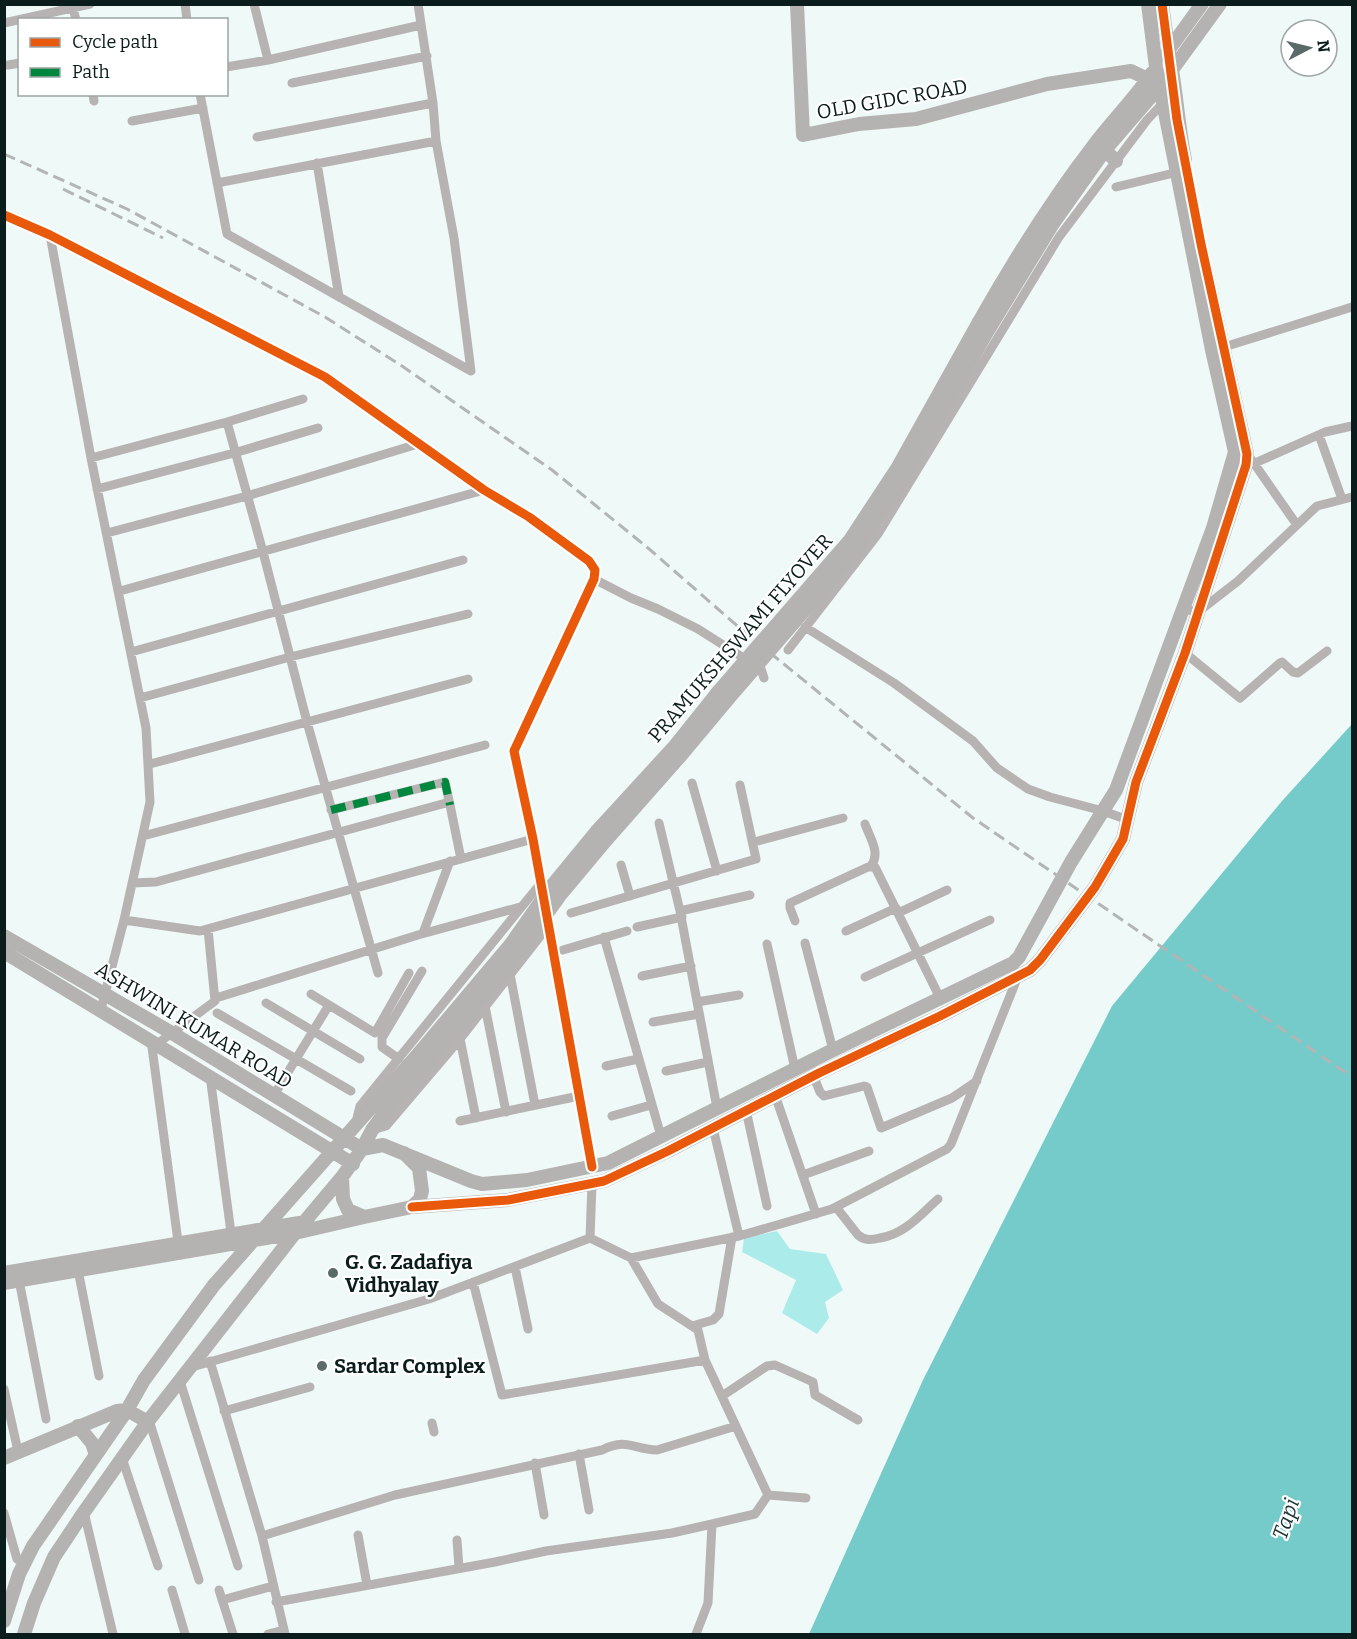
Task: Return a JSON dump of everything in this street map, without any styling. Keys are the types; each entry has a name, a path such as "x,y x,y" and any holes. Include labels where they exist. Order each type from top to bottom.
{"street":[{"path":"24,18 90,4"},
{"path":"254,4 268,60"},
{"path":"200,96 227,234 471,371 454,238 436,141 427,56 418,4"},
{"name":"OLD GIDC ROAD","path":"797,4 803,135 859,124 916,119 1047,84 1089,77 1131,71 1155,77"},
{"path":"1148,4 1155,77 1164,102 1212,350 1246,455 1297,525"},
{"path":"232,1239 254,1240 295,1233 412,1207 508,1200 592,1184 612,1177 713,1128 813,1075 940,1016 1034,967 1095,887 1123,839 1136,782 1185,653 1246,465 1246,455 1204,261 1178,120 1162,4"},
{"path":"1155,77 1168,52 1203,4"},
{"path":"1155,77 1172,69 1220,4"},
{"path":"228,67 268,60 421,25"},
{"path":"292,83 427,56"},
{"path":"8,65 18,63"},
{"name":"PRAMUKSHSWAMI FLYOVER","path":"362,1149 372,1130 422,1059 505,952 551,887 850,540 898,467 985,325 1012,263 1041,217 1155,77"},
{"path":"788,650 878,534 1059,237 1147,120 1164,102"},
{"path":"257,137 433,103"},
{"path":"132,122 203,108"},
{"path":"217,183 436,141"},
{"path":"1102,144 1116,161"},
{"path":"317,163 339,297"},
{"path":"1116,187 1178,172"},
{"path":"4,215 50,235 325,376 484,490 529,517 590,561 595,570 594,579 514,749 533,839 592,1167"},
{"path":"50,235 97,489 141,698 150,764 150,802 124,920 100,1009"},
{"path":"1224,347 1353,307"},
{"path":"91,458 303,399"},
{"path":"227,422 307,722 378,973"},
{"path":"24,1635 34,1603 54,1557 84,1512 148,1421 295,1233 353,1164 362,1149 383,1145 471,1182 482,1184 527,1180 608,1163 1016,961 1071,862 1116,790 1214,528 1234,457 1353,426"},
{"path":"97,489 318,428"},
{"path":"1319,435 1342,499"},
{"path":"107,533 247,496 421,443"},
{"path":"120,591 484,490"},
{"path":"1184,609 1198,612 1238,581 1317,506 1353,497"},
{"path":"131,652 463,560"},
{"path":"594,579 698,629 760,669 764,678"},
{"path":"141,698 290,657 468,614"},
{"path":"805,627 894,682 974,741 998,768 1028,789 1128,820"},
{"path":"1185,653 1240,698 1280,663 1284,663 1296,674 1327,651"},
{"path":"150,764 468,679"},
{"path":"143,836 484,746"},
{"path":"332,810 445,782 460,859"},
{"path":"692,783 717,872"},
{"path":"571,913 756,860 740,784"},
{"path":"132,883 156,882 442,803 450,805"},
{"path":"754,842 843,818"},
{"path":"659,823 681,914 717,1108"},
{"path":"795,921 790,903 871,866 876,860 876,852 865,824"},
{"path":"124,920 196,931 208,929 533,839"},
{"path":"423,933 450,861"},
{"path":"621,865 630,896"},
{"path":"871,866 877,870 940,998"},
{"path":"356,1124 360,1106 541,883"},
{"path":"846,931 947,890"},
{"path":"637,927 750,895"},
{"path":"179,1248 154,1042 172,1033 212,1004 216,998 423,933 520,907"},
{"path":"865,977 990,920"},
{"path":"372,1130 386,1126 460,1039 549,926"},
{"path":"208,929 216,998"},
{"path":"563,950 627,931"},
{"name":"ASHWINI KUMAR ROAD","path":"4,936 105,993 362,1149"},
{"path":"604,938 661,1136"},
{"path":"805,943 833,1050"},
{"path":"767,944 795,1069"},
{"name":"ASHWINI KUMAR ROAD","path":"4,952 353,1164"},
{"path":"642,976 691,966"},
{"path":"399,1059 382,1047 382,1038 422,971"},
{"path":"311,994 375,1033 409,973"},
{"path":"510,975 535,1105"},
{"path":"630,1258 736,1237 816,1214 836,1207 947,1149 954,1139 1018,976"},
{"path":"697,1002 739,995"},
{"path":"266,1003 360,1059"},
{"path":"273,1095 329,1005"},
{"path":"485,1006 506,1112"},
{"path":"217,1013 351,1091"},
{"path":"653,1022 699,1014"},
{"path":"460,1039 476,1118"},
{"name":"PRAMUKSHSWAMI FLYOVER","path":"4,1621 19,1574 33,1546 127,1410 144,1380 214,1285 343,1138 422,1059"},
{"path":"606,1066 638,1059"},
{"path":"666,1071 708,1062"},
{"path":"813,1075 824,1096 867,1087 881,1128 932,1108 977,1081"},
{"path":"210,1076 232,1239"},
{"path":"775,1095 816,1214"},
{"path":"460,1122 579,1096"},
{"path":"612,1116 651,1106"},
{"path":"746,1110 767,1206"},
{"path":"692,1326 713,1320 719,1314 736,1237 713,1128"},
{"path":"803,1175 869,1151"},
{"path":"404,1153 419,1168 422,1191 420,1199 412,1207"},
{"path":"342,1177 343,1199 348,1210 364,1217"},
{"path":"590,1238 592,1184"},
{"path":"836,1207 862,1239 872,1239 900,1233 938,1199"},
{"path":"4,1273 179,1248 232,1239 265,1228 305,1222"},
{"path":"192,1367 429,1299 590,1238 630,1258 658,1304 698,1330 705,1360 768,1495"},
{"path":"4,1283 179,1248"},
{"path":"515,1267 528,1329"},
{"path":"78,1270 99,1376"},
{"path":"19,1280 46,1419"},
{"path":"473,1282 502,1395 705,1360"},
{"path":"210,1361 262,1536 284,1632 268,1635"},
{"path":"722,1396 767,1366 775,1365 813,1382 815,1395 858,1420"},
{"path":"180,1381 238,1566"},
{"path":"225,1411 310,1387"},
{"path":"4,1389 18,1451"},
{"path":"4,1458 108,1414 127,1410 148,1421 199,1580"},
{"path":"78,1426 92,1443 96,1455"},
{"path":"262,1536 395,1495 625,1443 648,1450 657,1450 736,1426"},
{"path":"579,1454 589,1510"},
{"path":"122,1458 158,1566"},
{"path":"535,1464 544,1515"},
{"path":"768,1495 806,1498"},
{"path":"276,1602 546,1551 672,1533 755,1514 768,1495"},
{"path":"84,1512 113,1635"},
{"path":"4,1514 17,1558"},
{"path":"696,1635 708,1603 712,1524"},
{"path":"358,1534 367,1585"},
{"path":"457,1540 459,1568"},
{"path":"233,1635 220,1595 273,1586"},
{"path":"172,1590 185,1635"}],"shaded area":[{"path":"777,1231 790,1249 826,1254 843,1290 825,1302 829,1318 817,1334 782,1313 796,1280 742,1252 744,1238"}],"water":[{"name":"Tapi","path":"1352,724 1352,1634 809,1634 923,1380 1112,1006 1282,801"}],"railway":[{"path":"4,154 127,209 325,317 402,366 552,470 648,548 742,630 973,818 1352,1077"},
{"path":"63,189 163,238"}],"marked path":[{"path":"331,810 445,782 450,805"}],"cycle path":[{"path":"412,1207 508,1200 604,1181 1030,970 1095,887 1123,839 1136,782 1185,653 1246,465 1247,454 1201,244 1177,120 1162,4"},
{"path":"4,215 50,235 325,377 484,490 529,517 589,561 595,570 594,579 514,751 533,839 592,1167"}],"place":[{"name":"G. G. Zadafiya Vidhyalay","path":"333,1273"},
{"name":"Sardar Complex","path":"322,1366"}]}
